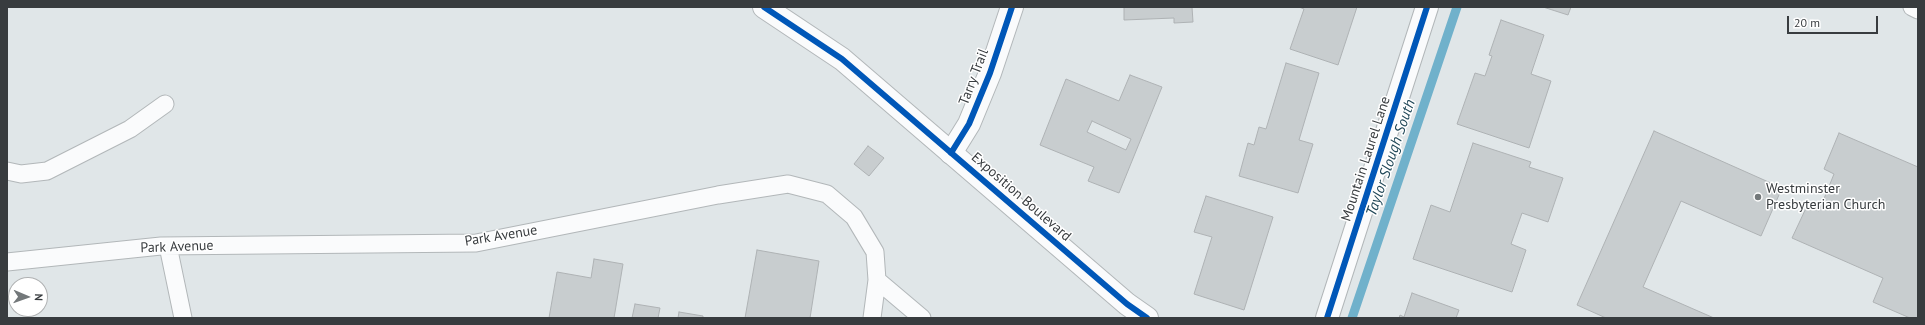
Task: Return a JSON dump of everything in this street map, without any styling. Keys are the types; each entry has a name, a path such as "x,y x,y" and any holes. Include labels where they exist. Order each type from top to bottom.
{"street":[{"name":"Exposition Boulevard","path":"764,7 842,59 1128,304 1147,318"},
{"name":"Tarry Trail","path":"952,153 969,124 990,73 1012,7"},
{"name":"Mountain Laurel Lane","path":"1327,318 1427,7"}],"lane":[{"path":"1912,7 1918,10"},
{"path":"7,171 21,174 47,171 130,129 165,104"},
{"name":"Park Avenue","path":"7,262 168,246 476,243 718,195 788,184 827,194 854,217 875,252 877,280 872,318"},
{"path":"168,246 183,318"},
{"path":"877,280 922,318"}],"building":[{"path":"1124,7 1192,7 1193,22 1174,23 1174,18 1124,20"},
{"path":"1299,7 1357,7 1338,65 1290,49 1304,9"},
{"path":"1543,7 1571,7 1568,15"},
{"path":"1501,20 1544,35 1531,74 1551,81 1529,148 1457,124 1475,73 1485,76 1492,56 1489,55"},
{"path":"1286,63 1319,73 1299,140 1313,144 1298,193 1239,176 1248,143 1254,145 1259,127 1266,129"},
{"path":"1130,75 1162,87 1119,193 1088,181 1094,167 1040,145 1066,79 1119,101","holes":["1092,121 1131,139 1126,150 1087,132"]},
{"path":"1654,131 1782,188 1761,236 1681,201 1643,287 1714,318 1606,318 1577,305"},
{"path":"1839,133 1918,167 1918,318 1910,318 1873,302 1883,278 1792,238 1807,206 1819,211 1834,174 1824,169"},
{"path":"1473,143 1531,162 1529,167 1563,178 1548,222 1522,213 1511,244 1526,250 1512,292 1413,259 1431,205 1450,212"},
{"path":"868,146 884,158 869,176 854,164"},
{"path":"1206,196 1273,217 1244,310 1194,294 1212,237 1194,232"},
{"path":"757,250 819,261 810,318 745,318"},
{"path":"594,259 623,264 614,318 549,318 557,272 591,278"},
{"path":"1412,293 1459,310 1456,318 1399,318 1400,315 1404,317"},
{"path":"635,304 660,308 658,318 632,318"},
{"path":"679,312 703,316 703,318 678,318"}],"waterway":[{"name":"Taylor Slough South","path":"1352,318 1457,7"}],"cycle path":[{"path":"764,7 842,59 1127,304 1147,318"},
{"path":"951,153 969,124 990,73 1012,7"},
{"path":"1327,318 1427,7"}],"place":[{"name":"Westminster Presbyterian Church","path":"1758,197"}]}
